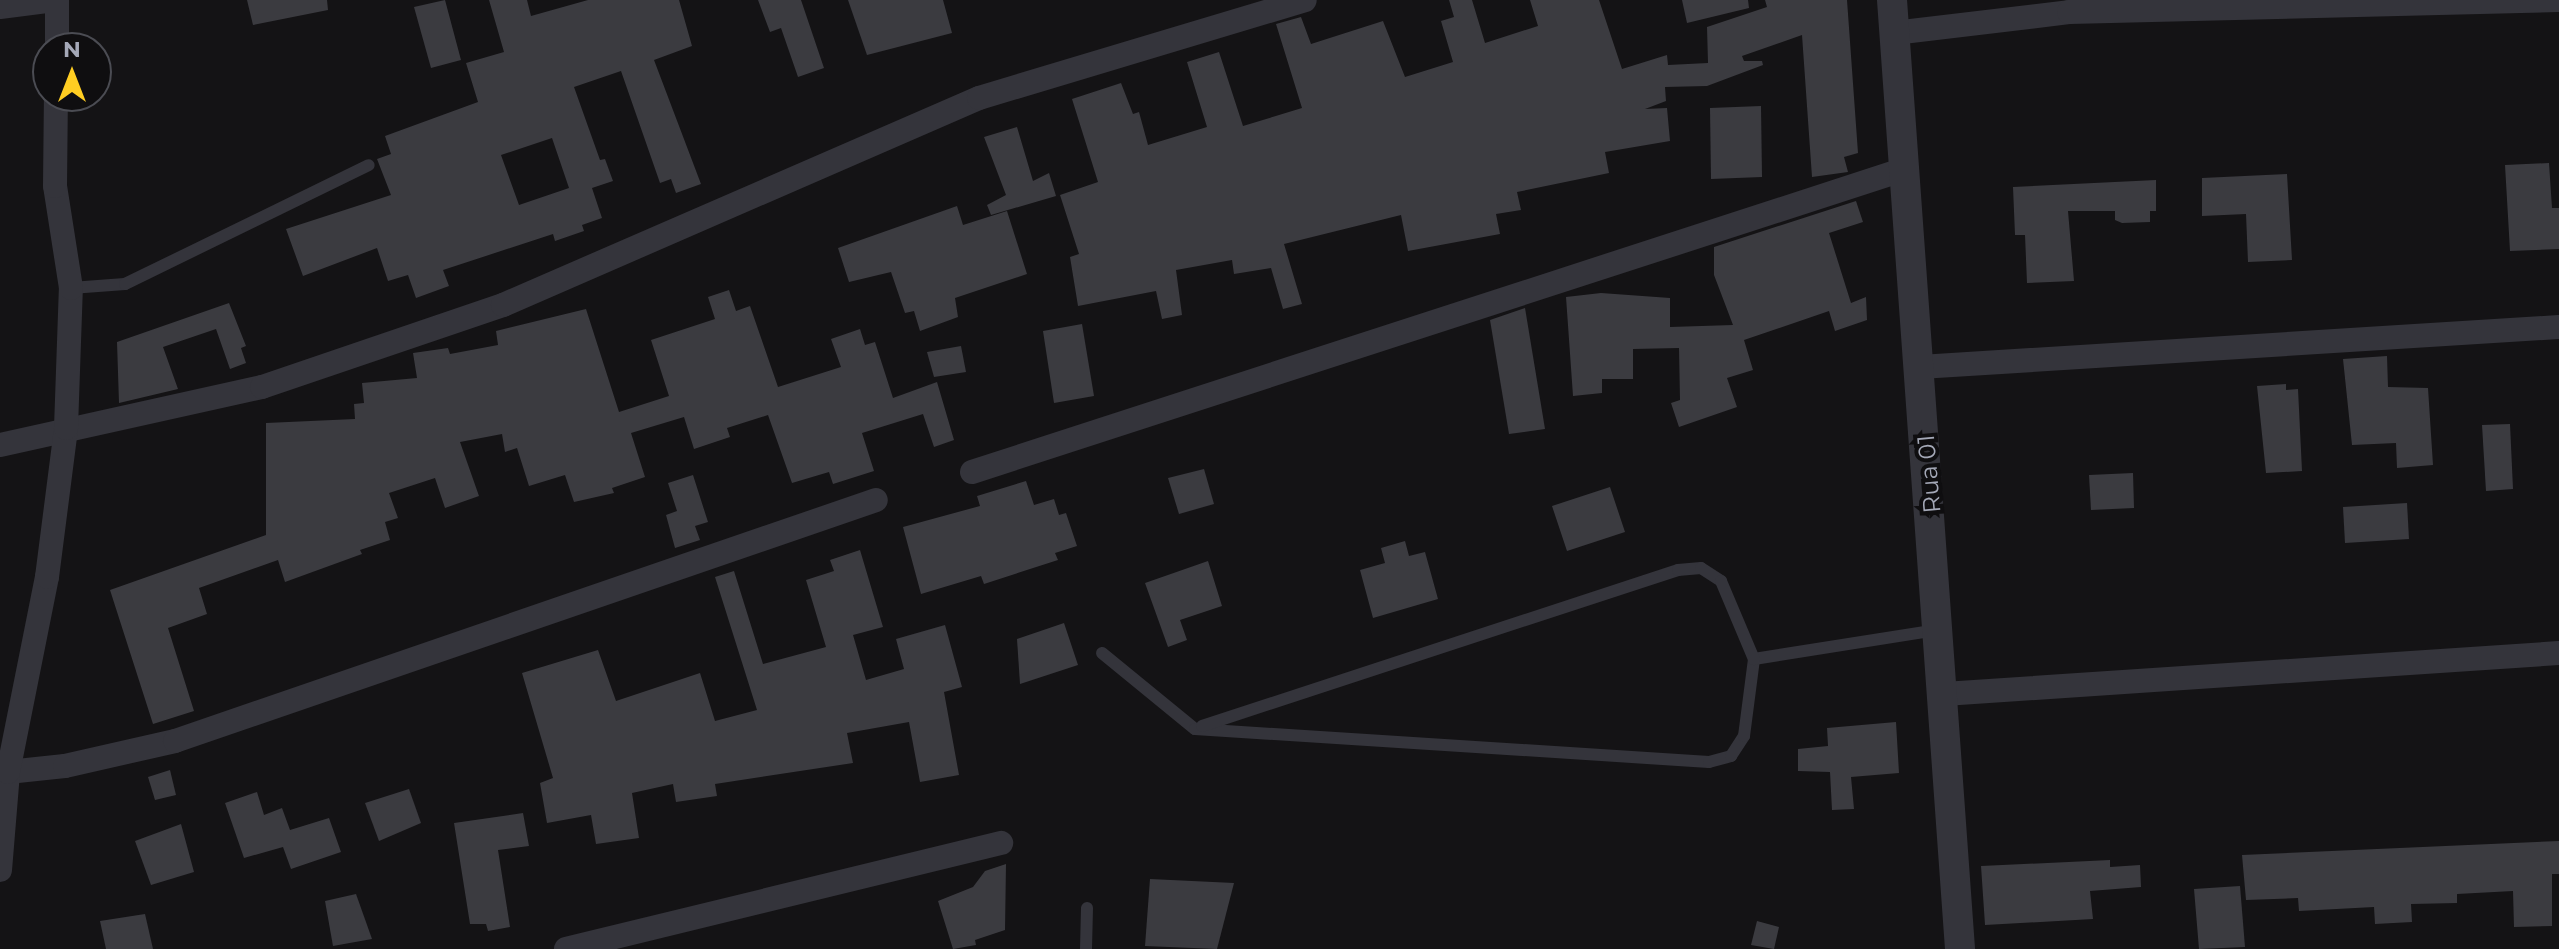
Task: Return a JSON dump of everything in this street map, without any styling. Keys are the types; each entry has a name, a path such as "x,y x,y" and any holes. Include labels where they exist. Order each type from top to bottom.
{"street":[{"path":"0,7 56,0 57,32"},
{"path":"0,445 262,387 503,305 979,98 1305,0"},
{"name":"Rua 01","path":"1892,0 1941,629 1960,949"},
{"path":"1894,33 2069,12 2559,0"},
{"path":"0,870 8,772 47,577 66,428 71,288 55,186 56,112"},
{"path":"972,472 1905,169"},
{"path":"1920,367 2559,327"},
{"path":"8,772 65,766 175,741 876,500"},
{"path":"1944,694 2559,653"},
{"path":"566,949 1001,843"}],"lane":[{"path":"71,288 125,284 369,165"},
{"path":"1102,653 1195,729 1709,762 1731,756 1744,736 1754,659 1721,581 1701,568 1678,570 1195,729"},
{"path":"1754,659 1941,629"},
{"path":"1086,949 1087,908"}],"building":[{"path":"247,0 327,0 328,10 253,25"},
{"path":"445,0 461,60 431,68 414,7"},
{"path":"489,0 527,0 531,16 588,0 679,0 692,46 654,60 701,184 676,193 671,179 660,183 621,71 574,87 600,160 605,159 613,181 592,188 602,218 582,225 584,231 555,241 553,234 443,270 449,286 416,298 408,275 388,281 377,248 303,276 286,229 391,195 377,159 391,154 385,136 478,102 466,63 504,52","holes":["552,138 569,188 519,205 501,155"]},
{"path":"758,0 801,0 824,68 798,77 781,28 770,32"},
{"path":"848,0 943,0 952,33 867,55"},
{"path":"1449,0 1472,0 1485,43 1538,26 1530,0 1599,0 1622,69 1667,55 1668,65 1708,63 1707,27 1767,7 1765,0 1847,0 1858,153 1844,157 1848,172 1812,177 1802,35 1742,56 1744,61 1762,61 1763,65 1707,86 1665,87 1666,101 1645,109 1667,108 1670,141 1605,152 1609,173 1517,192 1521,210 1496,214 1500,234 1408,251 1401,215 1284,244 1302,304 1283,309 1271,268 1234,274 1232,260 1176,270 1182,315 1162,319 1156,291 1078,306 1070,257 1079,254 1060,195 1098,182 1072,99 1121,83 1133,114 1139,112 1148,145 1207,127 1187,62 1219,52 1243,126 1302,108 1276,24 1301,17 1311,44 1383,21 1405,77 1453,62 1441,21 1454,17"},
{"path":"1682,0 1748,0 1749,8 1687,23"},
{"path":"1761,106 1762,177 1711,179 1710,108"},
{"path":"1017,127 1033,181 1049,173 1056,196 991,215 987,205 1006,195 984,137"},
{"path":"2549,163 2552,208 2559,208 2559,249 2510,251 2505,165"},
{"path":"2287,174 2292,260 2248,262 2246,214 2202,216 2202,178"},
{"path":"2156,180 2156,211 2150,211 2150,222 2122,223 2115,220 2115,211 2068,211 2074,281 2027,283 2025,235 2015,235 2013,187"},
{"path":"1856,201 1863,222 1829,233 1851,303 1866,297 1867,320 1835,331 1829,311 1744,340 1753,370 1727,378 1737,407 1679,427 1671,403 1680,400 1679,348 1633,349 1633,379 1602,379 1602,393 1573,396 1566,297 1601,293 1670,298 1670,327 1733,325 1714,275 1714,247"},
{"path":"957,206 963,225 1007,211 1027,274 955,298 958,317 920,331 914,311 905,313 891,272 849,282 838,248"},
{"path":"729,290 736,311 750,306 778,387 841,367 831,339 860,329 865,345 875,342 893,398 937,382 954,440 934,447 923,414 862,433 874,471 833,484 829,472 792,483 768,415 727,428 730,437 694,449 684,417 631,433 645,477 612,488 614,493 574,502 565,475 529,486 517,448 505,452 502,434 460,442 479,496 445,508 435,478 389,493 398,518 385,522 390,540 360,550 362,554 285,582 278,560 199,588 207,614 168,628 194,711 153,724 110,590 266,535 266,423 355,419 354,404 364,403 362,383 417,378 413,353 448,348 450,354 498,345 496,331 586,309 619,412 669,396 651,340 715,319 708,297"},
{"path":"229,303 246,346 241,348 246,363 230,369 216,329 163,347 178,389 119,403 117,342"},
{"path":"1525,308 1545,429 1509,434 1490,320"},
{"path":"1082,324 1094,396 1054,403 1043,331"},
{"path":"961,346 966,372 934,377 927,352"},
{"path":"2387,356 2388,387 2428,388 2433,465 2397,468 2396,443 2352,445 2343,359"},
{"path":"2286,384 2286,390 2298,389 2302,471 2266,473 2257,386"},
{"path":"2510,424 2513,489 2486,491 2482,425"},
{"path":"1204,469 1214,504 1179,514 1168,478"},
{"path":"2133,473 2134,508 2091,510 2089,475"},
{"path":"693,475 708,522 695,526 700,540 675,548 666,515 677,511 668,483"},
{"path":"1026,481 1034,505 1054,499 1059,515 1066,513 1077,546 1055,553 1058,560 984,584 981,576 921,594 903,527 980,506 977,496"},
{"path":"1610,487 1625,532 1567,551 1552,506"},
{"path":"2407,503 2409,539 2345,543 2343,507"},
{"path":"1405,541 1409,556 1425,552 1438,599 1373,618 1360,570 1385,563 1381,548"},
{"path":"860,550 883,627 853,635 866,680 904,669 896,639 945,625 962,687 944,692 959,775 920,782 909,722 847,733 853,763 715,784 717,796 676,802 673,784 632,793 639,838 596,844 591,815 547,823 540,783 553,778 522,673 598,650 616,701 700,673 715,721 757,710 715,577 734,571 763,664 826,647 806,580 834,571 830,560"},
{"path":"1208,561 1222,606 1180,620 1187,640 1168,647 1145,583"},
{"path":"1064,623 1078,665 1020,684 1017,639"},
{"path":"1896,722 1899,773 1851,777 1854,809 1832,810 1830,772 1798,771 1798,749 1828,746 1827,728"},
{"path":"170,770 176,795 155,800 148,777"},
{"path":"409,789 421,823 379,841 365,803"},
{"path":"257,792 264,815 282,808 290,830 329,818 341,852 291,869 283,847 244,858 225,803"},
{"path":"523,813 529,846 498,850 510,927 488,931 486,924 470,924 454,823"},
{"path":"181,824 194,872 151,885 135,841"},
{"path":"2559,841 2559,874 2552,874 2552,926 2514,927 2513,891 2457,894 2457,903 2411,904 2412,922 2375,924 2374,907 2299,911 2298,898 2246,900 2242,855"},
{"path":"2110,860 2110,867 2140,865 2141,887 2090,891 2093,919 1985,925 1981,866"},
{"path":"1006,864 1005,930 975,940 976,945 953,949 938,901 973,887 985,871"},
{"path":"1150,879 1234,883 1217,949 1145,946"},
{"path":"2240,886 2245,947 2199,949 2194,889"},
{"path":"356,894 372,939 333,946 325,901"},
{"path":"145,914 153,949 106,949 100,921"},
{"path":"1757,921 1779,927 1774,949 1751,945"}]}
